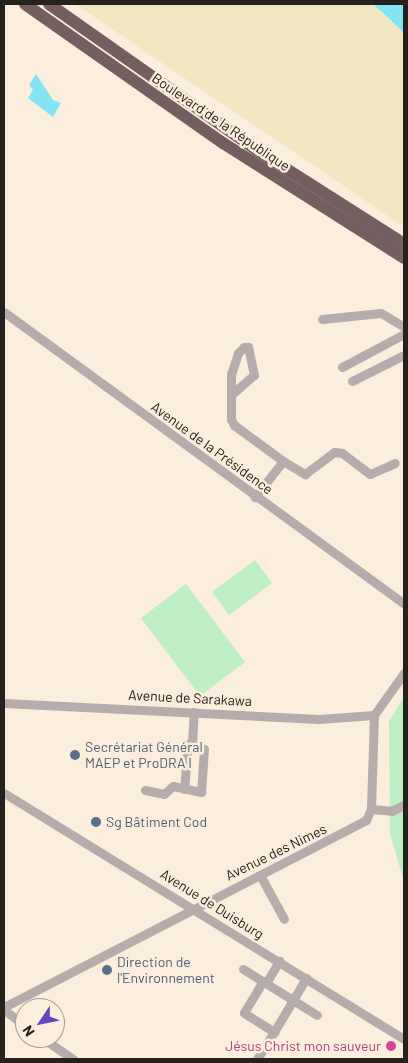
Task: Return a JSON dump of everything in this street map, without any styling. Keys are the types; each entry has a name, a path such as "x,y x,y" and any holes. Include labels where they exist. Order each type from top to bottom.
{"highway":[{"name":"Boulevard de la République","path":"25,4 223,143 404,258"},
{"name":"Boulevard de la République","path":"49,4 255,150 404,244"}],"street":[{"name":"Avenue de la Présidence","path":"4,312 404,604"},
{"path":"322,319 381,313 404,327"},
{"path":"342,367 404,334"},
{"path":"232,394 254,375 248,347 244,347 238,353 231,374 232,394 234,425 283,461 305,474 334,452 342,454 370,474 395,463"},
{"path":"352,382 403,357"},
{"path":"255,497 283,461"},
{"path":"404,673 374,715 371,809 392,811 404,805"},
{"name":"Avenue de Sarakawa","path":"4,703 319,719 374,715"},
{"path":"192,745 194,712"},
{"path":"145,790 164,794 173,786 184,789 201,792 204,749 188,744 184,789"},
{"name":"Avenue de Duisburg","path":"4,793 404,1039"},
{"name":"Avenue des Nimes","path":"4,1009 193,908 350,831 366,820 371,809"},
{"path":"260,876 284,919"},
{"path":"274,1032 244,1013 279,961"},
{"path":"243,969 317,1015"},
{"path":"257,1059 306,978"},
{"path":"4,1009 15,1017"},
{"path":"57,1048 73,1059"}],"green space":[{"path":"255,560 272,583 229,615 212,592"},
{"path":"186,584 245,662 200,696 141,618"},
{"path":"404,697 404,881 390,834 389,721"}],"sand":[{"path":"75,4 373,4 404,33 404,227"}],"water":[{"path":"373,4 404,4 404,33 382,12"},
{"path":"36,74 53,100 61,103 53,117 28,98 33,90 29,85"}],"place":[{"name":"Secrétariat Général MAEP et ProDRA I","path":"75,755"},
{"name":"Sg Bâtiment Cod","path":"96,822"},
{"name":"Direction de l'Environnement","path":"107,970"},
{"name":"Jésus Christ mon sauveur","path":"391,1046"}]}
